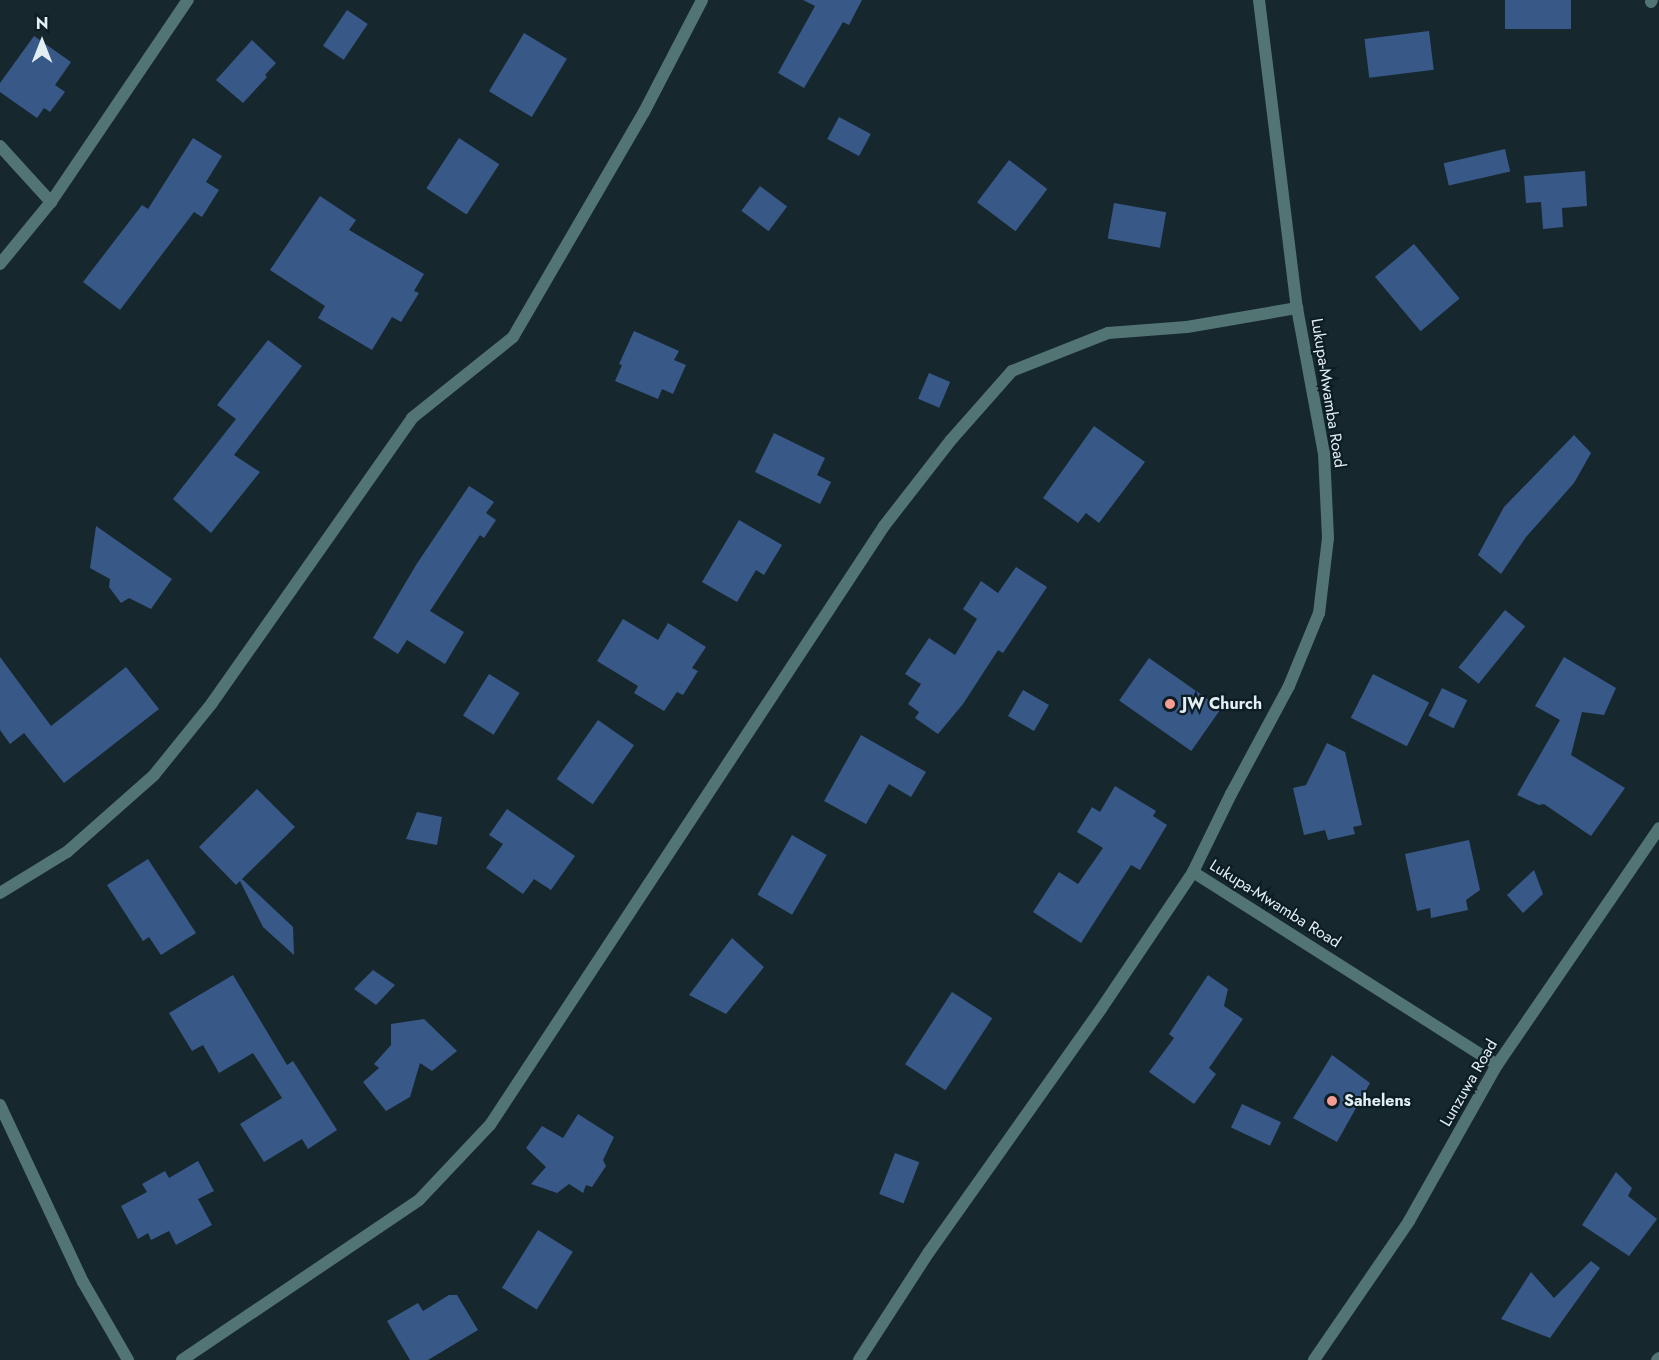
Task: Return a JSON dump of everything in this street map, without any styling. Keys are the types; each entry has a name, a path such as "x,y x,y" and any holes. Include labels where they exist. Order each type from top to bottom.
{"street":[{"path":"0,264 51,202 188,0"},
{"path":"0,893 67,852 154,776 226,684 412,418 513,337 644,112 702,0"},
{"name":"Lukupa-Mwamba Road","path":"1258,0 1297,308 1324,453 1328,538 1318,613 1289,686 1231,794 1193,872 1497,1065"},
{"path":"0,146 51,202"},
{"path":"182,1360 419,1200 490,1125 884,526 951,440 1012,371 1108,333 1187,327 1297,308"},
{"name":"Lunzuwa Road","path":"1314,1360 1409,1221 1497,1065 1659,828"},
{"path":"858,1360 929,1252 1101,1009 1193,872"},
{"path":"0,1105 83,1282 128,1360"}],"building":[{"path":"803,0 862,0 849,25 843,22 804,88 778,73 815,6"},
{"path":"1505,0 1571,0 1571,29 1505,29"},
{"path":"347,10 368,24 344,60 323,46"},
{"path":"1429,31 1434,70 1369,78 1364,39"},
{"path":"524,33 567,59 532,117 489,91"},
{"path":"34,36 71,62 55,85 65,92 50,112 44,108 37,118 0,92 0,83"},
{"path":"252,40 276,63 265,75 267,77 243,103 216,80"},
{"path":"839,117 871,134 859,156 827,139"},
{"path":"193,138 222,156 206,182 219,190 202,217 194,212 120,310 83,282 142,205 148,209"},
{"path":"459,138 499,164 467,214 426,188"},
{"path":"1505,149 1510,171 1449,186 1444,163"},
{"path":"1009,160 1047,189 1015,231 977,202"},
{"path":"1585,171 1587,206 1562,208 1563,227 1543,229 1541,202 1526,203 1524,176"},
{"path":"760,186 787,206 768,231 741,211"},
{"path":"320,196 356,220 349,230 424,274 414,291 419,293 401,322 392,317 372,350 318,318 325,306 270,270"},
{"path":"1114,203 1166,212 1160,248 1108,238"},
{"path":"1414,244 1460,298 1421,331 1375,277"},
{"path":"634,331 679,351 674,360 686,365 673,394 662,389 658,399 615,381 622,365 619,364"},
{"path":"268,340 302,366 234,455 260,472 211,533 173,499 236,419 217,405"},
{"path":"929,373 950,382 939,408 918,399"},
{"path":"1094,426 1145,462 1099,523 1086,513 1078,523 1043,498"},
{"path":"774,433 825,458 817,475 831,482 820,504 755,472"},
{"path":"1574,435 1591,453 1574,483 1526,537 1501,574 1478,555 1504,507"},
{"path":"469,486 494,502 486,513 496,520 484,538 480,535 430,611 464,632 445,664 407,640 398,654 373,638 416,565"},
{"path":"739,520 782,545 764,575 756,570 737,602 702,582"},
{"path":"96,526 172,579 151,609 129,598 121,603 109,587 110,579 90,568"},
{"path":"1016,567 1047,587 1003,653 998,650 963,704 938,734 915,718 919,712 908,704 921,684 905,674 929,638 955,655 977,619 963,609 981,581 998,593"},
{"path":"1505,610 1525,626 1479,684 1458,668"},
{"path":"623,619 658,640 668,623 706,647 692,668 698,671 683,695 677,692 664,711 634,693 638,686 597,661"},
{"path":"0,657 51,726 126,667 159,709 64,783 24,733 10,744 0,730"},
{"path":"1564,657 1616,688 1604,715 1582,712 1571,755 1625,788 1591,836 1544,804 1539,805 1517,795 1560,720 1535,706"},
{"name":"JW Church","path":"1149,658 1221,708 1191,751 1119,701"},
{"path":"489,674 520,693 494,735 463,716"},
{"path":"1373,674 1429,703 1407,746 1351,718"},
{"path":"1442,688 1467,700 1454,728 1428,716"},
{"path":"1023,690 1049,705 1034,731 1008,716"},
{"path":"598,720 634,745 593,804 557,779"},
{"path":"861,735 926,772 911,797 889,784 866,824 824,801"},
{"path":"1327,743 1345,752 1362,825 1353,827 1355,834 1328,840 1325,830 1304,835 1293,788 1306,785"},
{"path":"1115,786 1156,811 1153,816 1167,825 1140,870 1131,865 1081,943 1033,912 1059,872 1078,884 1103,848 1077,832 1092,807 1100,812"},
{"path":"257,789 295,827 242,879 293,927 294,955 263,927 240,881 236,885 199,847"},
{"path":"507,809 575,856 551,890 534,879 523,894 486,868 503,844 489,835"},
{"path":"417,812 442,817 437,845 406,839"},
{"path":"792,835 827,855 792,915 758,895"},
{"path":"1469,840 1480,890 1466,900 1468,910 1431,918 1430,908 1417,911 1405,854"},
{"path":"148,859 196,933 161,955 149,937 143,941 107,885"},
{"path":"1534,870 1543,894 1523,913 1507,895"},
{"path":"732,938 764,967 726,1014 689,995"},
{"path":"373,970 395,985 376,1005 354,989"},
{"path":"233,975 287,1065 293,1061 337,1130 308,1149 302,1139 264,1162 240,1124 282,1098 253,1053 219,1073 203,1045 192,1051 169,1013"},
{"path":"1208,975 1228,989 1224,1006 1243,1019 1209,1068 1216,1074 1194,1104 1149,1072 1174,1038 1169,1034"},
{"path":"952,992 992,1018 945,1090 905,1064"},
{"path":"424,1019 457,1051 432,1071 420,1063 410,1097 386,1111 363,1082 379,1068 374,1064 391,1045 391,1024"},
{"name":"Sahelens","path":"1332,1055 1370,1083 1337,1142 1293,1118"},
{"path":"1242,1104 1281,1122 1270,1146 1231,1128"},
{"path":"578,1114 614,1137 603,1160 606,1166 592,1187 586,1185 583,1193 569,1184 557,1193 531,1184 546,1167 526,1148 542,1126 563,1138"},
{"path":"895,1153 919,1162 904,1203 879,1194"},
{"path":"198,1161 214,1191 198,1199 212,1225 176,1245 169,1231 151,1240 148,1233 138,1239 121,1206 147,1192 142,1184 165,1171 169,1178"},
{"path":"1616,1172 1632,1188 1628,1196 1657,1219 1629,1256 1582,1225"},
{"path":"538,1230 573,1252 537,1309 502,1288"},
{"path":"1591,1261 1600,1268 1550,1338 1501,1319 1531,1272 1554,1298"},
{"path":"449,1295 457,1295 478,1330 428,1360 410,1360 387,1321 418,1303 423,1311"}],"place":[{"name":"JW Church","path":"1170,704"},
{"name":"Sahelens","path":"1332,1101"}]}
